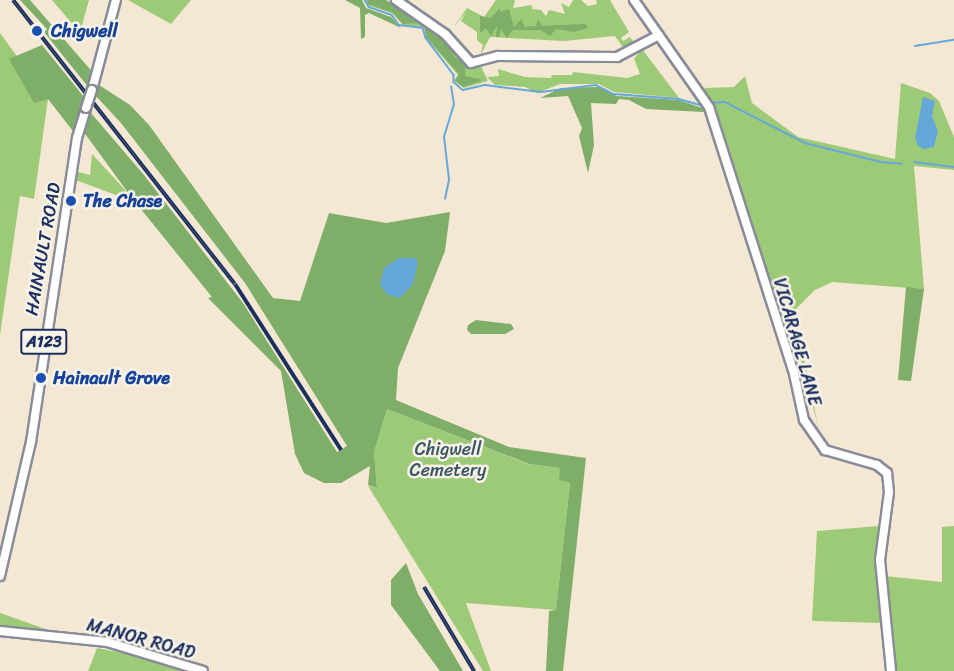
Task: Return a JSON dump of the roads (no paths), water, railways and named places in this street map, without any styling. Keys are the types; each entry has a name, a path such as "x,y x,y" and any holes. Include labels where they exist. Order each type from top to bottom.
{"main road":[{"name":"HAINAULT ROAD","path":"0,576 31,442 77,138 93,90 116,0"}],"street":[{"path":"396,0 445,34 468,61 498,56 617,57 659,35"},
{"name":"VICARAGE LANE","path":"634,0 709,106 794,374 804,420 825,450 877,465 887,473 889,492 880,560 891,671"},
{"name":"MANOR ROAD","path":"0,631 107,642 202,671"}],"water":[{"path":"923,97 935,101 932,116 938,131 934,147 924,149 918,146 915,138"},
{"path":"399,258 415,258 418,262 413,284 400,298 388,295 380,285 384,268"}],"waterway":[{"path":"365,0 369,7 392,15 399,25 423,28 426,38 454,75 454,82 463,90 485,85 541,92 596,85 614,94 679,99 703,106"},
{"path":"915,46 954,40"},
{"path":"445,199 449,180 444,137 454,105 451,87"},
{"path":"712,103 725,102 805,143 881,162 902,164"},
{"path":"914,162 954,167"}],"railway":[{"path":"13,0 235,284 341,450"},
{"path":"424,587 474,671"}],"place":[{"name":"Chigwell","path":"37,31"},
{"name":"The Chase","path":"71,201"},
{"name":"Hainault Grove","path":"41,378"}],"park label":[{"name":"Chigwell Cemetery","path":"448,460"}]}
